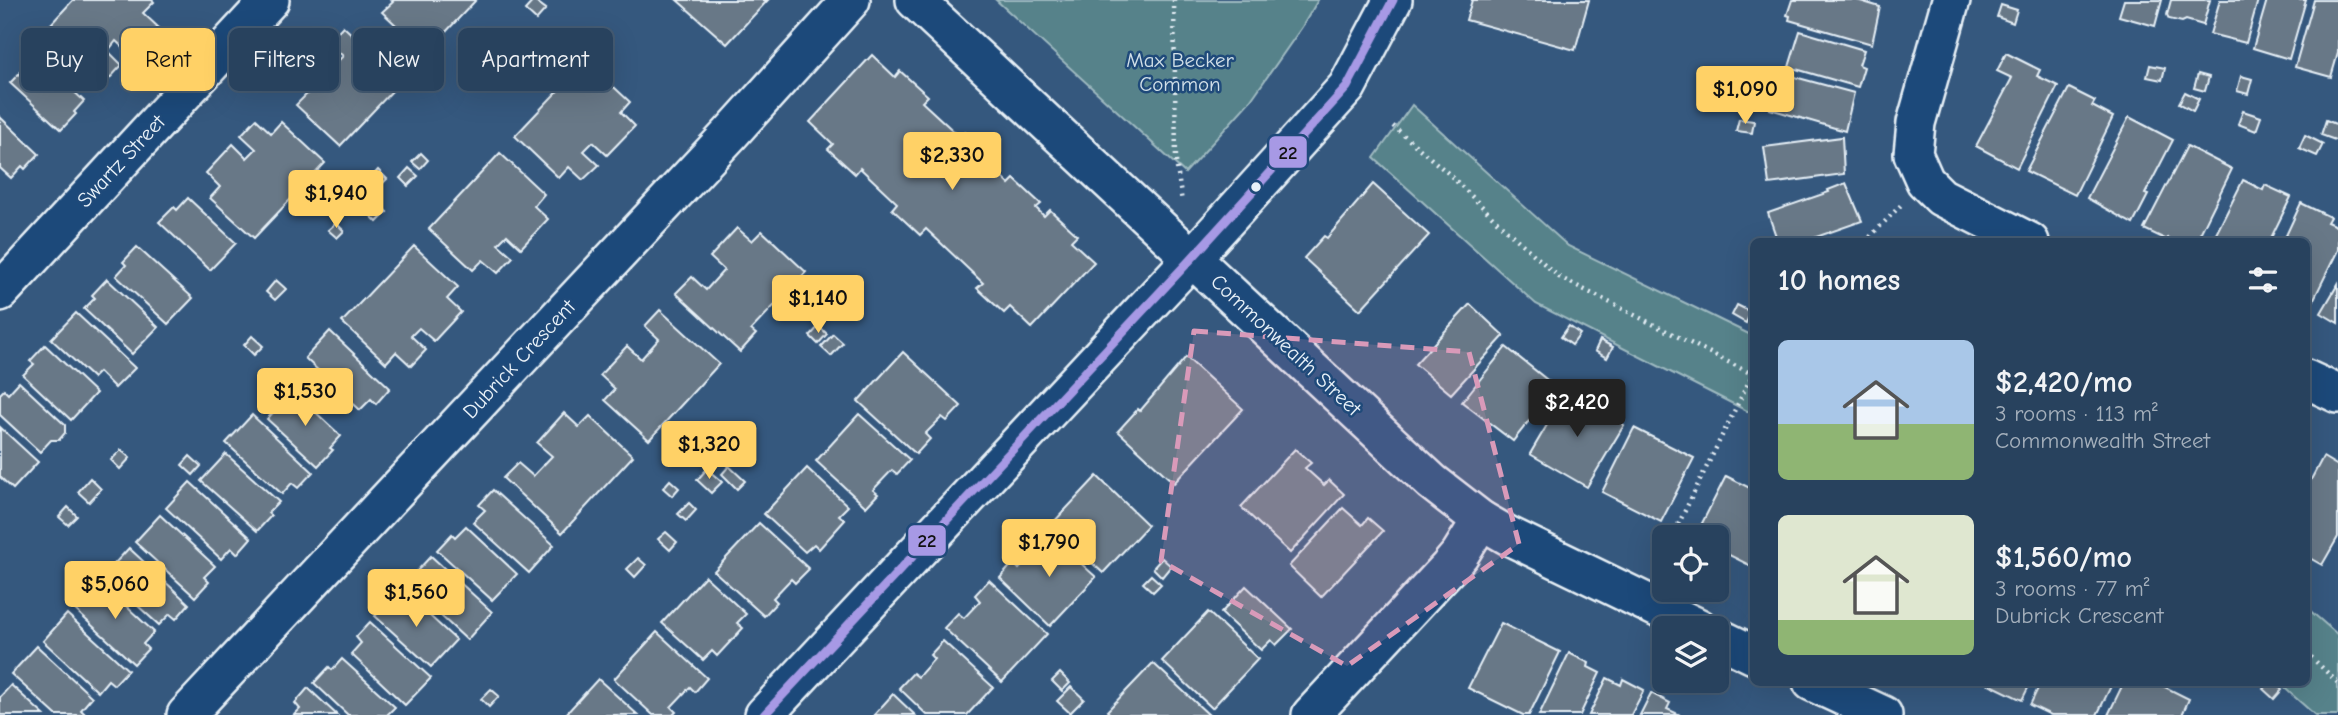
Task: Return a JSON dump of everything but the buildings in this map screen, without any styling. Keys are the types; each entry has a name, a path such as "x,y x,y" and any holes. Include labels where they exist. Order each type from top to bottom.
{"street":[{"name":"Swartz Street","path":"0,292 270,0"},
{"name":"Dubrick Crescent","path":"186,715 720,144 851,0"},
{"name":"Commonwealth Street","path":"915,0 1432,482 1481,520 1674,616"},
{"path":"764,715 1192,258 1346,87 1393,0"},
{"path":"1951,0 1916,123 1913,154 1925,181 1941,197 2022,238"},
{"path":"2310,381 2338,394"},
{"path":"1311,715 1454,561 1481,520"},
{"path":"1729,643 1750,653"},
{"path":"1821,686 1883,715"}],"path":[{"path":"1174,0 1176,161 1192,258"},
{"path":"1393,126 1449,174 1559,277 1750,372"},
{"path":"1869,238 1925,181"},
{"path":"1678,525 1750,379"},
{"path":"2310,656 2338,682"}],"highlighted area":[{"path":"1194,331 1469,352 1519,544 1347,666 1161,561"}],"green space":[{"name":"Max Becker Common","path":"996,0 1318,0 1251,100 1185,173"},
{"path":"1412,105 1568,246 1750,335 1750,412 1536,304 1374,158"},
{"path":"2310,611 2338,635 2338,715 2315,715 2282,686 2310,686"}],"transit line":[{"name":"22","path":"764,715 1192,258 1347,87 1393,0"}]}
